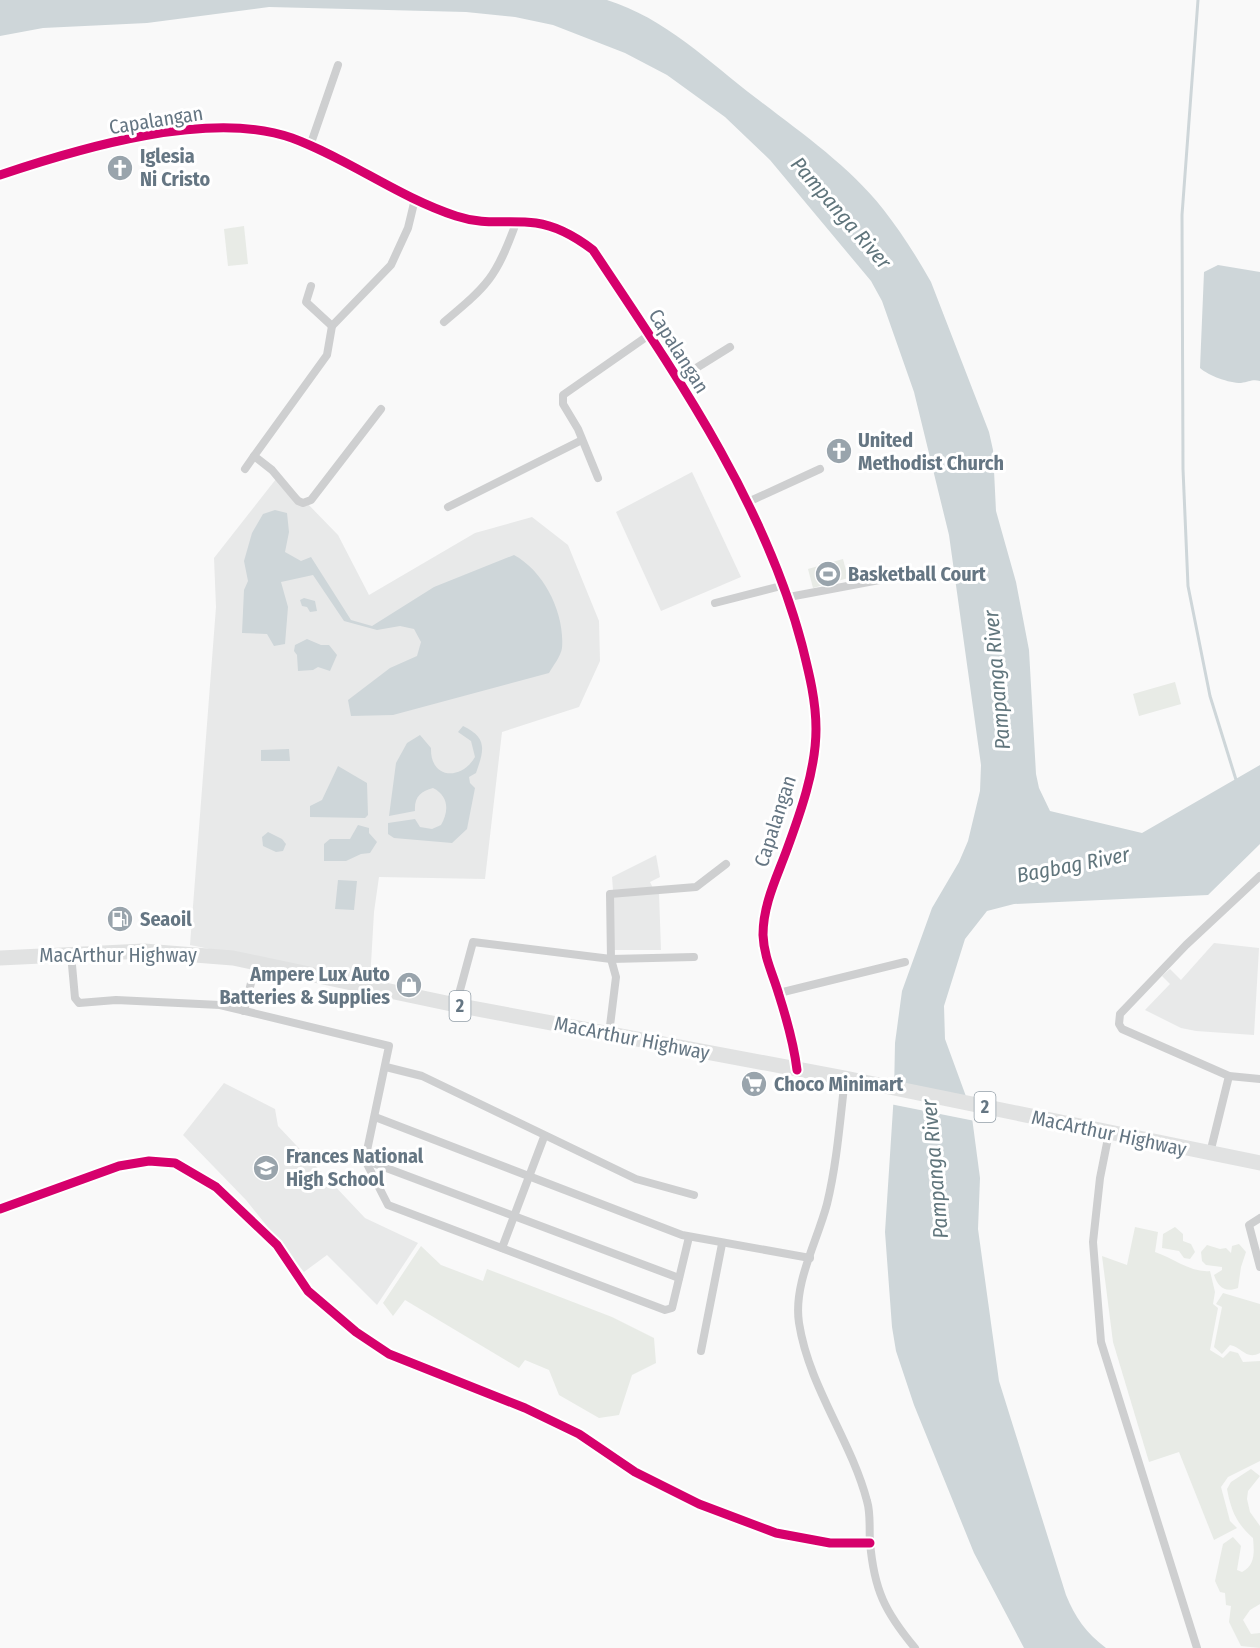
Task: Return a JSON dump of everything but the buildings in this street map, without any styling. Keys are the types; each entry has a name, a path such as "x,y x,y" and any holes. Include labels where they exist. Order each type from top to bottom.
{"highway":[{"name":"MacArthur Highway","path":"0,958 180,952 256,963 456,1005 845,1078 1260,1163"}],"street":[{"path":"310,146 338,65"},
{"name":"Capalangan","path":"0,176 107,144 190,130 261,128 310,146 434,209 493,224 546,225 577,237 593,250 650,334 748,502 789,597 814,694 816,732 800,817 768,899 763,935 769,974 779,993 797,1070"},
{"path":"244,469 327,355 332,326 392,265 402,243 415,199"},
{"path":"444,322 482,291 494,276 516,223"},
{"path":"310,285 306,302 332,326"},
{"path":"598,478 563,404 563,395 650,334"},
{"path":"677,380 730,347"},
{"path":"254,456 272,470 298,501 303,503 311,500 381,409"},
{"path":"448,507 582,440"},
{"path":"748,502 820,469"},
{"path":"789,597 927,571"},
{"path":"715,603 784,585"},
{"path":"609,1034 616,976 611,959 610,894 696,887 726,864"},
{"path":"1260,876 1186,945 1120,1014 1119,1024 1122,1029 1229,1076 1260,1080"},
{"path":"456,1005 473,942 611,959 694,957"},
{"path":"71,954 77,1002 170,1001 220,1005 390,1046 365,1160 387,1205 665,1310 672,1308 689,1237"},
{"path":"779,993 905,962"},
{"path":"244,1011 256,963"},
{"path":"386,1066 422,1076 544,1137 636,1179 694,1195"},
{"path":"1210,1153 1229,1076"},
{"path":"845,1078 833,1174 827,1204 800,1292 799,1321 807,1359 867,1501 870,1544 878,1592 891,1620 915,1648"},
{"path":"375,1117 689,1237 810,1258"},
{"path":"1104,1132 1093,1242 1101,1342 1197,1648"},
{"path":"502,1248 544,1137"},
{"path":"365,1160 679,1278"},
{"path":"0,1209 119,1166 149,1161 175,1163 216,1187 277,1245 308,1291 356,1332 389,1354 525,1408 579,1434 635,1472 699,1504 776,1533 830,1543 870,1544"},
{"path":"1260,1218 1249,1225 1249,1231 1260,1268"},
{"path":"701,1351 722,1244"}],"shaded area":[{"path":"244,226 248,264 228,266 224,229"},
{"path":"692,472 741,577 661,611 616,512"},
{"path":"276,479 303,499 338,535 369,595 475,533 532,517 568,545 599,621 600,661 579,707 502,732 485,879 379,877 374,912 370,981 190,945 216,607 214,558"},
{"name":"Basketball Court","path":"843,559 848,578 813,588 808,569"},
{"path":"1175,682 1181,704 1139,716 1133,694"},
{"path":"656,855 660,877 650,882 653,888 613,890 612,877"},
{"path":"659,893 661,950 611,950 612,896"},
{"path":"1214,943 1259,948 1254,1035 1181,1028 1145,1010 1170,984 1162,976 1170,969 1181,980"},
{"name":"Frances National High School","path":"224,1083 275,1109 278,1126 365,1218 418,1243 377,1305 327,1255 304,1272 246,1200 183,1135"},
{"path":"1135,1227 1158,1232 1155,1252 1196,1270 1210,1271 1215,1292 1213,1304 1218,1308 1210,1350 1223,1358 1230,1351 1238,1353 1243,1362 1260,1361 1260,1461 1228,1477 1221,1487 1230,1521 1237,1528 1214,1540 1179,1452 1149,1462 1113,1342 1102,1256 1127,1265"},
{"path":"1175,1227 1183,1234 1183,1241 1191,1244 1195,1252 1190,1259 1184,1258 1179,1251 1162,1248 1163,1234"},
{"path":"1239,1244 1246,1252 1238,1288 1229,1290 1220,1286 1214,1275 1222,1270 1222,1267 1206,1265 1202,1261 1201,1252 1207,1245 1220,1249 1226,1248 1231,1253 1232,1246"},
{"path":"421,1246 441,1265 483,1281 487,1269 612,1317 654,1338 656,1363 632,1375 619,1415 599,1418 559,1395 549,1370 525,1360 519,1368 405,1300 393,1316 383,1303"},
{"path":"1223,1293 1260,1304 1260,1353 1251,1355 1230,1345 1222,1354 1214,1347 1222,1307 1216,1304"},
{"path":"1251,1469 1260,1476 1248,1491 1247,1499 1250,1512 1260,1526 1260,1604 1250,1610 1243,1620 1251,1634 1260,1633 1260,1648 1241,1646 1229,1622 1231,1606 1226,1605 1225,1593 1220,1592 1215,1581 1223,1544 1233,1537 1241,1546 1237,1570 1242,1572 1252,1562 1253,1538 1235,1516 1227,1489 1231,1482"}],"water":[{"path":"0,0 607,0 628,8 667,29 806,136 855,178 890,218 931,282 989,432 993,450 996,511 1016,582 1029,650 1036,774 1039,788 1050,811 1142,833 1260,765 1260,844 1208,895 1014,904 987,911 965,939 944,1006 945,1039 971,1110 980,1178 978,1229 999,1381 1066,1595 1082,1624 1106,1648 1024,1648 974,1553 914,1405 896,1351 885,1232 895,1043 902,991 932,908 959,862 968,841 980,791 981,765 949,535 914,392 882,301 871,281 770,160 725,117 667,75 625,53 553,25 515,17 466,12 269,7 147,23 43,28 0,36"},
{"path":"1218,265 1260,272 1260,381 1231,382 1200,368 1204,272"},
{"path":"275,510 287,513 289,532 285,552 301,561 311,557 351,620 372,626 434,587 514,555 535,571 556,607 562,635 559,658 549,673 393,715 351,716 348,700 390,668 417,656 421,642 414,629 400,626 377,630 344,621 313,575 281,582 288,607 285,644 274,646 267,634 242,633 244,590 248,581 244,561 252,533 263,514"},
{"path":"304,598 315,601 317,611 310,612 307,607 302,606 300,600"},
{"path":"307,639 321,645 329,645 337,655 330,671 318,667 313,670 298,671 295,645"},
{"path":"463,726 477,735 482,745 476,773 469,777 470,783 475,788 467,829 452,843 394,838 388,834 388,823 415,819 420,827 432,829 441,825 446,809 442,795 433,788 419,795 415,811 389,816 396,763 407,743 420,735 431,748 435,766 441,771 455,773 469,765 475,757 471,741 458,732"},
{"path":"289,749 290,761 261,761 261,750"},
{"path":"338,766 367,783 368,815 365,818 310,817 310,806 322,800"},
{"path":"358,825 369,828 369,833 377,842 370,853 361,854 346,861 324,861 324,844 330,839 350,839"},
{"path":"268,832 282,839 286,844 283,851 276,852 263,846 262,837"},
{"path":"338,880 357,881 354,910 335,909"}],"pier":[{"path":"891,1092 974,1109 975,1121 890,1104"}],"waterway":[{"path":"1198,0 1182,215 1183,469 1188,586 1210,696 1237,783"}],"cycle path":[{"path":"0,175 68,154 146,136 185,130 223,128 259,130 292,138 334,156 414,199 456,216 487,222 544,224 566,233 593,250 685,391 741,489 765,540 785,592 805,655 816,718 813,760 802,807 774,882 763,935 767,959 790,1032 797,1070"},
{"path":"0,1209 119,1166 149,1161 175,1163 216,1187 277,1245 308,1291 356,1332 389,1354 525,1408 579,1434 635,1472 699,1504 776,1533 830,1543 870,1543"}],"place":[{"name":"Iglesia Ni Cristo","path":"120,168"},
{"name":"United Methodist Church","path":"839,451"},
{"name":"Basketball Court","path":"828,574"},
{"name":"Seaoil","path":"120,919"},
{"name":"Ampere Lux Auto Batteries & Supplies","path":"409,985"},
{"name":"Choco Minimart","path":"754,1084"},
{"name":"Frances National High School","path":"266,1168"}],"water label":[{"name":"Pampanga River","path":"841,213"},
{"name":"Pampanga River","path":"997,680"},
{"name":"Bagbag River","path":"1073,865"},
{"name":"Pampanga River","path":"935,1169"}]}
